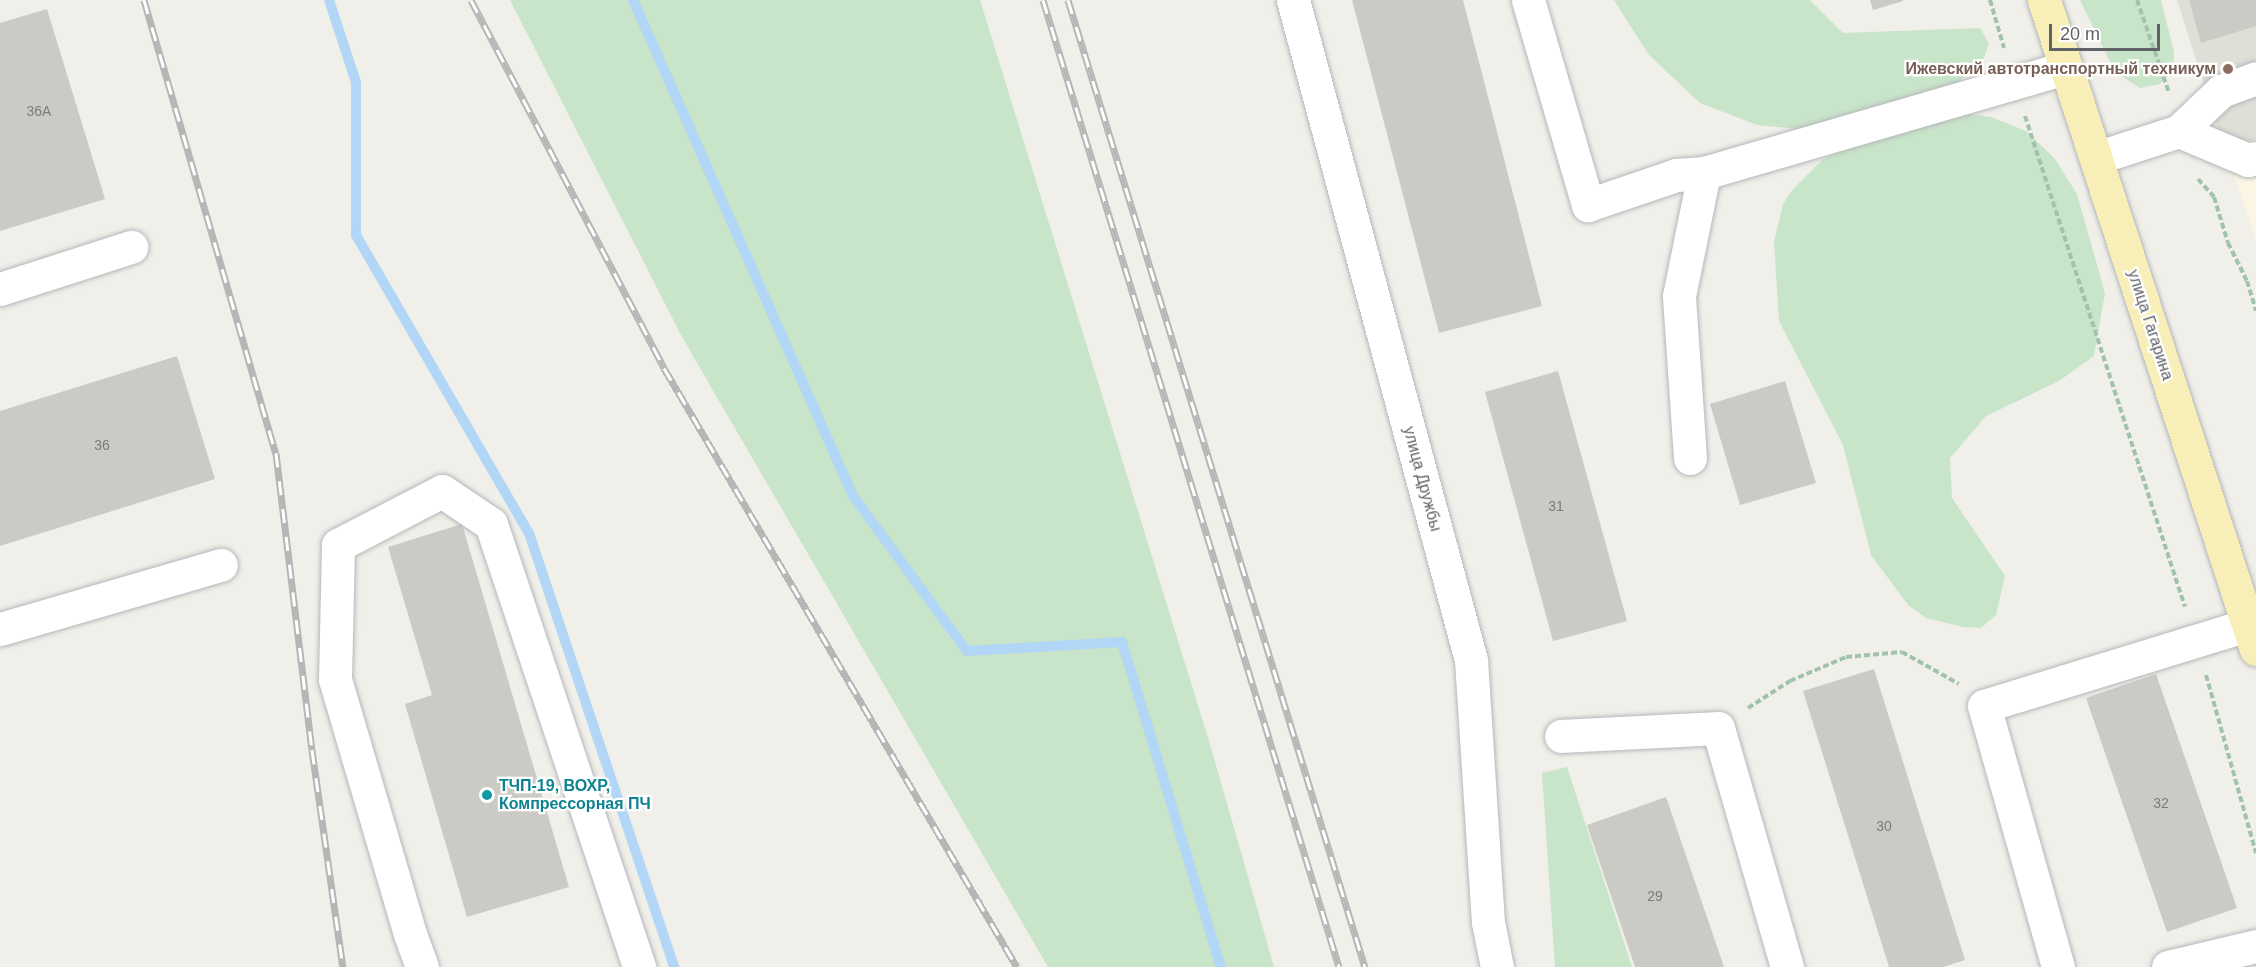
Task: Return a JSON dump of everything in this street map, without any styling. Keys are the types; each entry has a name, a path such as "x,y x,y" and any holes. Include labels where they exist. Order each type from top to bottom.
{"main road":[{"name":"улица Гагарина","path":"2044,0 2252,637"}],"street":[{"name":"улица Дружбы","path":"1293,0 1471,660 1488,922 1497,967"},
{"path":"1528,0 1588,205 1676,175 1704,173 2015,85 2066,68"},
{"path":"2096,158 2179,131 2221,91 2256,78"},
{"path":"2179,131 2248,160 2256,158"},
{"path":"1690,458 1678,296 1704,173"},
{"path":"0,289 131,247"},
{"path":"422,967 410,934 335,679 339,545 442,491 491,524 639,967"},
{"path":"0,629 221,565"},
{"path":"2058,967 1984,706 2196,641 2252,637"},
{"path":"1561,736 1718,728 1787,967"},
{"path":"2168,967 2256,946"}],"path":[{"path":"1990,0 2015,85 2196,641 2256,853"},
{"path":"2137,0 2172,102 2194,176 2214,197 2228,243 2247,281 2256,311"},
{"path":"1718,728 1790,681 1846,657 1902,652 1953,679 1984,706"},
{"path":"2206,675 2216,672"}],"shaded area":[{"name":"Ижевский автотранспортный техникум","path":"2177,0 2256,0 2256,139 2224,148"},
{"path":"2256,139 2256,240 2224,148"}],"green space":[{"path":"510,0 980,0 1209,741 1274,967 1048,967 682,337"},
{"path":"1614,0 1810,0 1843,33 1980,28 1989,44 1982,63 1953,86 1818,131 1757,125 1700,103 1649,55"},
{"path":"2080,0 2161,0 2174,52 2173,71 2160,84 2140,88 2115,72"},
{"path":"1951,112 1991,117 2026,131 2055,159 2077,194 2105,293 2094,356 2059,381 1986,416 1950,458 1952,498 2005,576 1996,615 1981,628 1963,627 1926,618 1908,605 1871,555 1843,445 1779,321 1774,242 1783,204 1793,189 1822,160 1893,123"},
{"path":"1567,767 1632,967 1555,967 1542,773"}],"building":[{"path":"1352,0 1463,0 1542,306 1439,333"},
{"path":"1870,0 1903,0 1903,1 1873,10"},
{"path":"2189,0 2256,0 2256,26 2201,43"},
{"path":"47,9 105,199 0,231 0,23"},
{"path":"177,356 215,479 0,546 0,411"},
{"path":"1558,371 1627,621 1553,641 1485,392"},
{"path":"1785,381 1816,483 1740,505 1710,404"},
{"name":"ТЧП-19, ВОХР, Компрессорная ПЧ","path":"462,524 569,887 467,917 405,704 432,695 388,547"},
{"path":"1874,669 1965,960 1943,967 1889,967 1803,691"},
{"path":"2156,674 2237,908 2167,932 2086,698"},
{"path":"1666,797 1724,967 1635,967 1587,825"}],"waterway":[{"path":"329,0 356,82 356,235 529,533 674,967"},
{"path":"633,0 853,496 967,651 1122,642 1221,967"}],"railway":[{"path":"144,0 276,453 312,750 343,967"},
{"path":"471,0 664,368 1017,967"},
{"path":"1043,0 1339,967"},
{"path":"1068,0 1365,967"}],"place":[{"name":"Ижевский автотранспортный техникум","path":"2228,69"},
{"name":"ТЧП-19, ВОХР, Компрессорная ПЧ","path":"487,795"}]}
